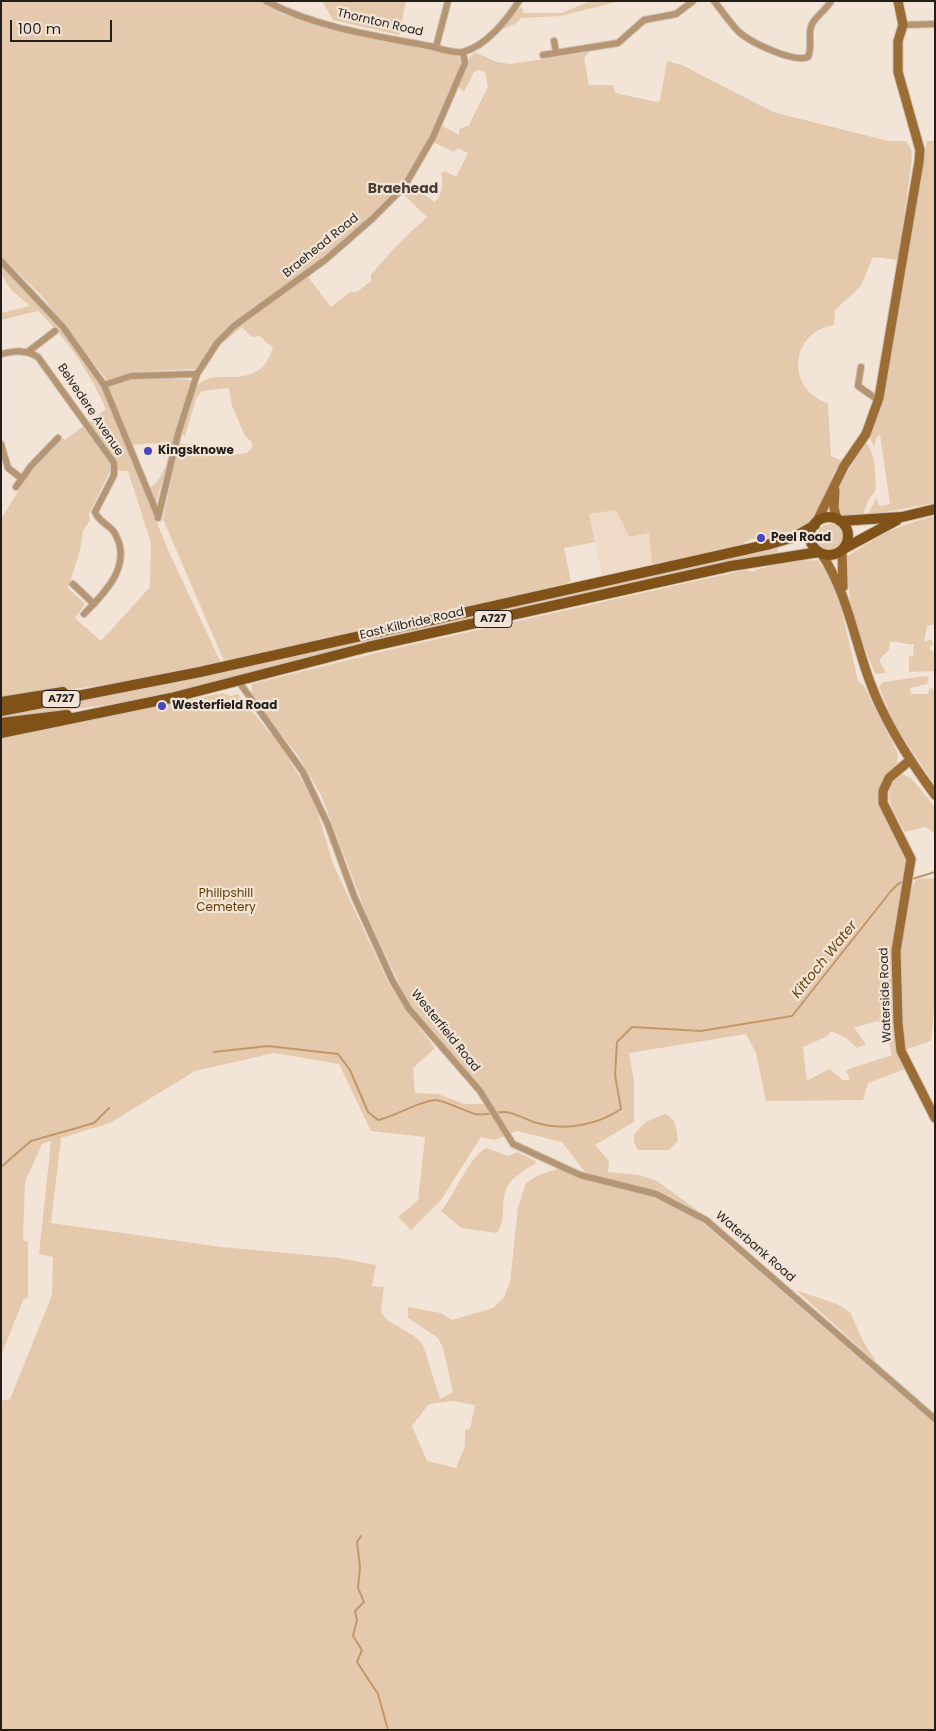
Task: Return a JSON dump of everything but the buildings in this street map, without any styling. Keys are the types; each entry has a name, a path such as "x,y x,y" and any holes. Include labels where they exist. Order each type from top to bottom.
{"main road":[{"path":"902,517 830,555 820,553 811,538 816,524 826,518 838,520 902,517 935,509"},
{"path":"838,520 848,533 843,549"},
{"name":"East Kilbride Road","path":"1,711 193,673 770,544 794,537 816,524"},
{"name":"East Kilbride Road","path":"1,722 100,711 171,698 368,647 731,566 820,553"},
{"name":"East Kilbride Road","path":"1,702 43,694 121,686"},
{"name":"East Kilbride Road","path":"1,733 56,723 100,711"}],"street":[{"name":"Thornton Road","path":"266,1 289,12 308,18 463,52"},
{"path":"436,47 448,1"},
{"path":"463,52 487,38 512,12 519,1"},
{"path":"543,55 618,43 644,20 676,14 693,1"},
{"path":"714,1 742,34 796,59 808,57 812,24 831,1"},
{"path":"816,524 844,466 866,434 878,400 919,162 920,150 898,72 898,41 903,25 898,1"},
{"path":"903,25 935,24"},
{"path":"554,41 556,52"},
{"name":"Braehead Road","path":"104,385 158,518 178,436 197,374 225,334 325,260 372,219 404,186 433,137 465,63 463,52"},
{"path":"1,261 63,328 104,385 131,376 197,374"},
{"path":"1,354 19,350 29,351 55,331"},
{"name":"Belvedere Avenue","path":"29,351 46,365 114,463 114,475 95,512 97,517 114,532 119,547 120,561 115,578 84,614"},
{"path":"861,367 858,386 878,400"},
{"path":"16,487 21,478 58,438"},
{"path":"1,444 8,468 21,478"},
{"path":"836,485 834,508 838,520"},
{"path":"843,549 844,598"},
{"path":"820,553 832,570 844,598 870,684 909,761 935,795"},
{"path":"73,584 94,604"},
{"name":"Westerfield Road","path":"239,679 242,686 291,752 310,786 328,826 354,896 392,980 409,1009 480,1091 504,1132"},
{"name":"Waterside Road","path":"909,761 889,778 883,791 883,803 909,854 910,870 900,917 896,951 901,1051 935,1118"},
{"name":"Waterbank Road","path":"504,1132 513,1144 580,1175 656,1194 706,1220 935,1419"}],"shaded area":[{"path":"616,510 629,537 649,533 652,564 602,575 589,514"}],"green space":[{"path":"1,1 261,1 284,15 352,33 458,56 461,59 459,69 437,124 402,186 367,220 316,262 228,328 195,369 133,372 107,380 41,295 1,256"},
{"path":"322,1 406,1 399,35 333,20"},
{"path":"590,1 620,1 561,16 521,18 515,24 496,32 521,7 524,13 562,13"},
{"path":"475,52 496,62 511,64 589,52 584,58 589,85 613,85 615,93 657,102 660,101 667,61 682,65 773,112 888,141 906,141 911,149 912,159 898,260 873,257 861,286 835,310 834,325 819,330 808,338 801,349 798,361 799,374 805,386 814,396 828,403 831,456 843,461 835,470 815,518 801,528 775,538 751,539 733,549 652,564 649,533 629,537 616,510 589,514 595,542 564,548 571,581 562,585 224,661 163,519 179,444 188,445 206,452 222,451 230,455 247,453 252,448 252,442 245,436 232,406 229,388 202,391 196,399 185,436 182,435 190,403 197,387 204,380 246,376 257,371 266,363 273,348 260,336 252,337 242,327 224,342 222,341 230,332 308,277 331,307 350,292 357,292 371,281 371,275 384,260 427,217 402,193 409,184 435,202 442,188 441,173 445,171 456,177 468,153 458,148 454,152 433,142 441,125 459,135 459,129 469,125 488,87 485,72 479,70 474,72 464,92 458,86 470,57"},
{"path":"927,141 935,141 935,503 868,515 876,498 879,506 890,504 880,435 877,436 874,447 869,436 884,395"},
{"path":"1,266 63,332 100,382 168,550 221,663 168,676 1,699 1,519 31,471 63,438 65,440 106,409 77,357 59,333 38,311 1,320 1,313 30,306 11,289 2,273","holes":["110,471 128,471 151,543 150,587 101,641 75,618 85,604 68,588 80,551 83,531 90,520 89,514"]},
{"path":"149,377 192,380 156,503 149,488 158,480 165,468 170,442 131,445 109,388 129,379"},
{"path":"865,442 872,453 876,490 869,499 862,516 844,517 840,514 837,490"},
{"path":"935,516 935,624 927,626 924,642 931,639 933,644 929,648 935,654 935,671 909,672 909,656 913,657 914,644 890,642 889,650 879,660 886,673 875,674 852,615 846,568 848,567 848,556 889,532 910,523"},
{"path":"830,524 840,527 843,537 840,547 830,550 820,547 817,537 820,527"},
{"path":"777,547 778,552 615,587 135,701 1,719 1,715 181,682"},
{"name":"Philipshill Cemetery","path":"818,560 836,586 858,681 864,686 898,754 897,764 884,778 879,790 879,801 882,812 902,846 906,860 903,891 911,890 916,879 935,878 935,1003 931,1041 901,1051 908,1068 868,1083 863,1100 766,1101 756,1053 746,1034 629,1053 634,1081 634,1122 595,1145 609,1161 608,1172 639,1175 657,1181 700,1212 663,1193 585,1172 562,1142 517,1131 494,1140 481,1137 441,1200 411,1230 398,1217 418,1200 425,1137 371,1131 339,1064 274,1053 195,1071 110,1123 61,1138 51,1223 222,1247 339,1258 376,1265 372,1286 384,1287 381,1312 387,1320 414,1336 423,1345 440,1399 453,1392 443,1348 438,1338 408,1318 408,1307 441,1313 452,1320 493,1308 504,1297 510,1282 518,1207 526,1183 539,1175 557,1169 654,1197 697,1218 935,1424 935,1730 1,1730 1,1401 10,1399 52,1295 53,1257 39,1254 51,1141 42,1144 25,1182 23,1240 28,1242 28,1297 23,1300 1,1356 1,739 223,693 230,696 238,694 282,748 314,800 333,864 388,982 407,1012 435,1048 413,1068 415,1093 438,1094 464,1104 487,1104 480,1091 484,1090 411,1008 368,918 321,795 297,754 251,696 252,684 384,651 745,570 756,572 755,570 787,562","holes":["877,1021 885,1027 892,1055 846,1070 850,1080 843,1080 829,1069 807,1081 803,1047 828,1036 831,1031 846,1038 857,1048 866,1044 854,1028","452,1401 475,1405 470,1429 465,1430 465,1446 456,1468 427,1461 412,1426 429,1404"]},
{"path":"929,677 927,684 910,688 911,694 928,694 930,687 935,691 935,785 896,727 879,687 883,682"},
{"path":"901,774 911,778 935,807 935,834 926,827 905,832 901,825 893,810 889,795 894,781"},
{"path":"665,1114 674,1122 678,1141 669,1150 638,1150 634,1142 634,1134 646,1122"},
{"path":"487,1148 508,1156 518,1152 537,1162 516,1176 507,1187 502,1222 497,1233 461,1228 441,1211 469,1166"},
{"path":"796,1290 837,1304 850,1312 863,1341 877,1363"}],"waterway":[{"name":"Kittoch Water","path":"912,879 935,872"},
{"name":"Kittoch Water","path":"214,1052 268,1046 338,1054 350,1070 368,1112 378,1120 421,1103 435,1100 475,1114 505,1112 551,1126 582,1125 603,1119 621,1109 615,1075 617,1042 632,1027 701,1031 792,1016 891,891 898,884 905,881"},
{"name":"Kittoch Water","path":"1,1167 31,1141 94,1123 109,1108"},
{"path":"361,1536 357,1542 360,1567 358,1588 364,1602 355,1611 357,1620 353,1636 362,1650 357,1662 378,1694 388,1730"}],"place":[{"name":"Kingsknowe","path":"148,451"},
{"name":"Peel Road","path":"761,538"},
{"name":"Westerfield Road","path":"162,706"}],"district":[{"name":"Braehead","path":"403,189"}]}
